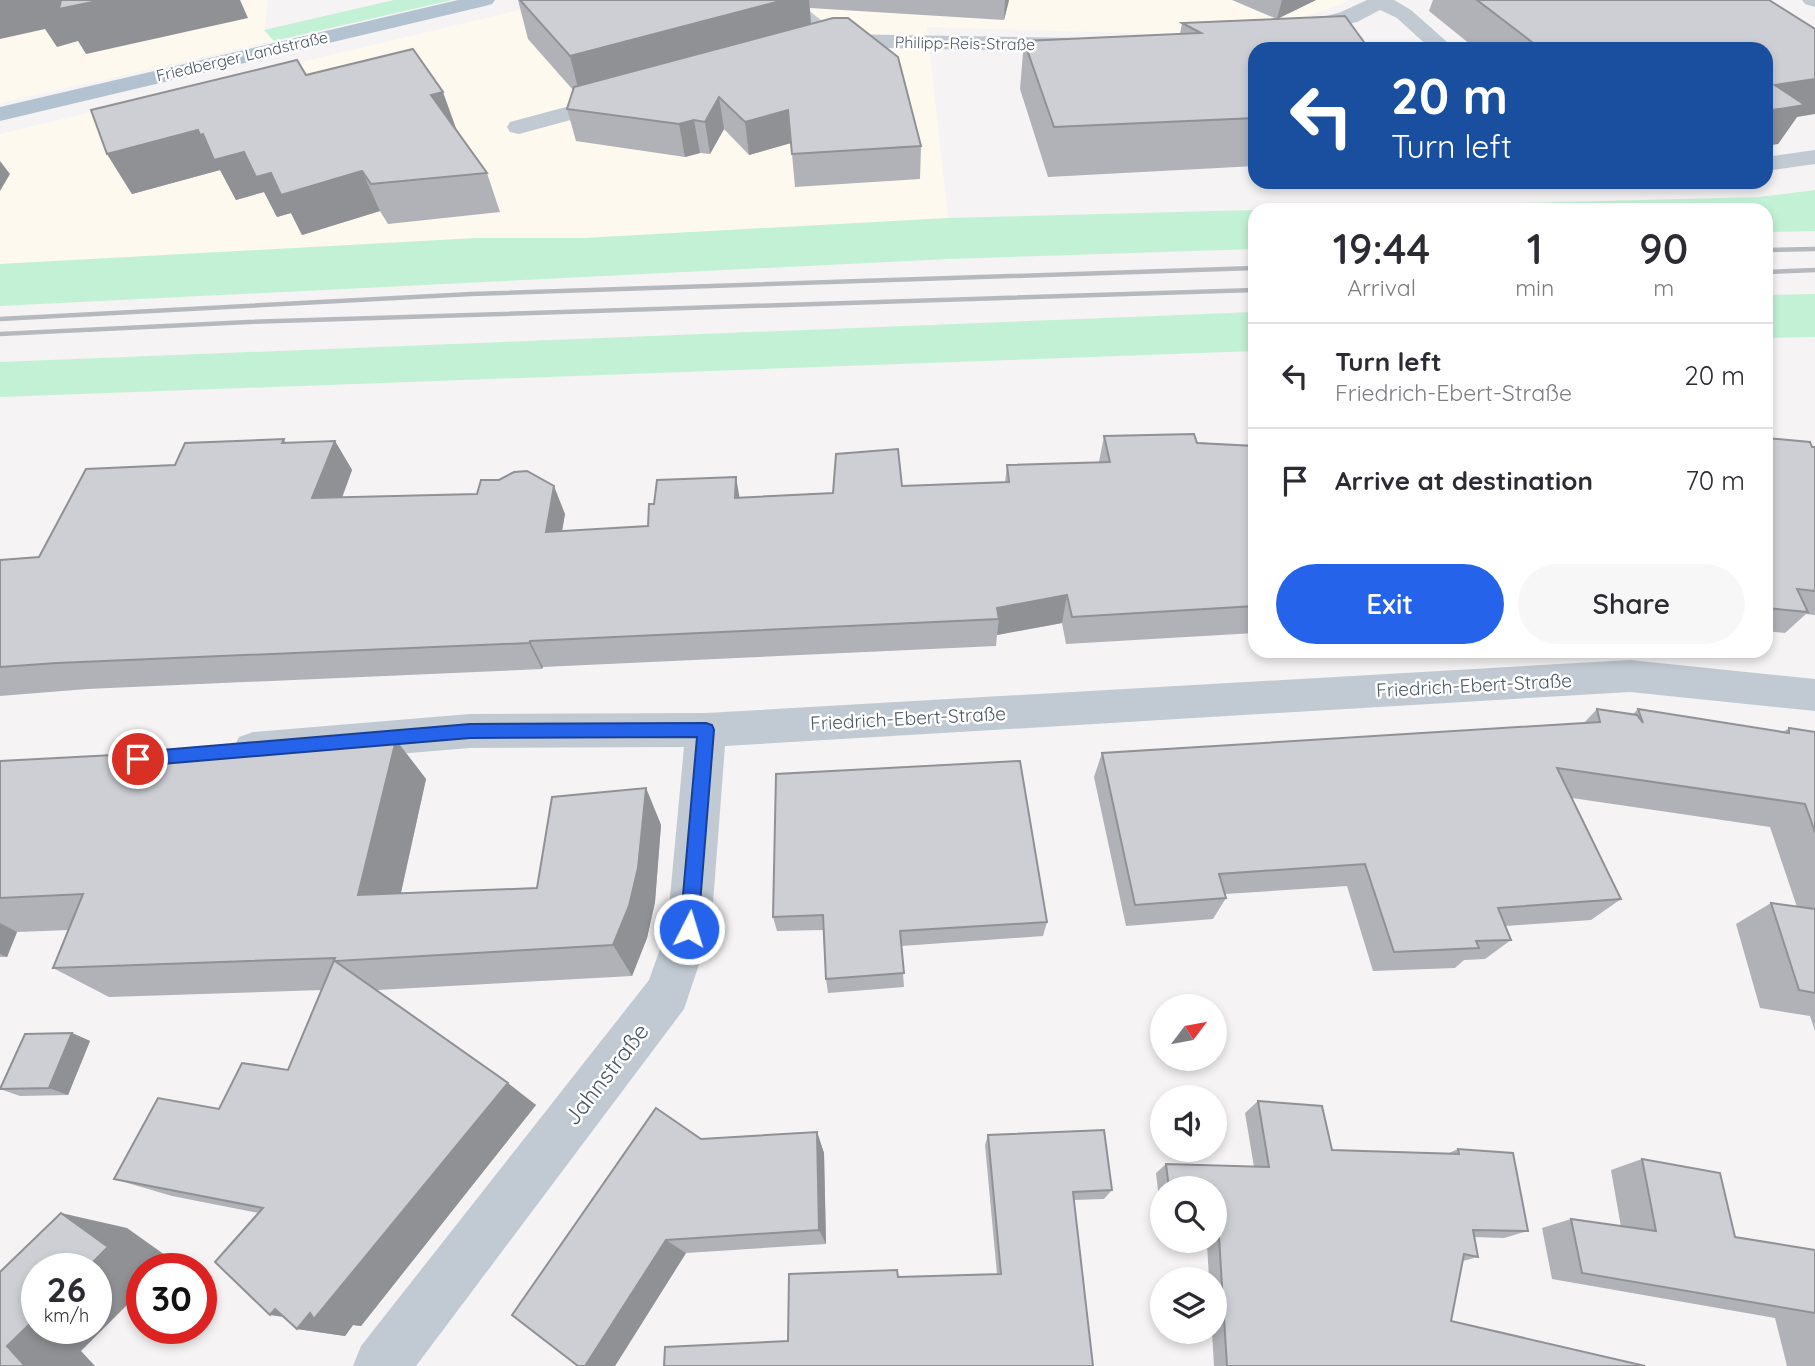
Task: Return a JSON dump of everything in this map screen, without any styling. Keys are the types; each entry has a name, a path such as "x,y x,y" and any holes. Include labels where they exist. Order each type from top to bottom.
{"main road":[{"name":"Friedberger Landstraße","path":"0,114 485,0"}],"street":[{"path":"783,0 833,40"},
{"path":"1268,36 1349,17 1383,1 1404,14 1436,42"},
{"name":"Philipp-Reis-Straße","path":"808,47 833,40 1093,45"},
{"path":"519,127 639,94"},
{"path":"1773,163 1815,157"},
{"name":"Friedrich-Ebert-Straße","path":"221,752 470,731 706,730 1630,676 1815,695"},
{"name":"Jahnstraße","path":"381,1366 668,993 689,929 706,730"}],"shaded area":[{"path":"0,0 268,0 264,30 274,41 0,103"},
{"path":"561,0 1348,2 1295,20 1226,31 1162,34 927,27 948,218 584,238 476,238 0,264 0,134"}],"green space":[{"path":"394,0 452,0 274,41 264,30"},
{"path":"1815,190 1815,231 1773,232 1773,203 1527,203 1759,197"},
{"path":"1248,210 1248,249 948,259 0,306 0,264 476,238 584,238 948,218"},
{"path":"1815,294 1815,337 1773,338 1773,295"},
{"path":"1248,312 1248,351 0,397 0,362"}],"building":[{"path":"61,0 102,0 59,9"},
{"path":"520,0 784,0 570,56"},
{"path":"1477,0 1769,0 1815,29 1815,79 1775,85 1805,105 1773,110 1773,42 1532,42"},
{"path":"1345,16 1364,42 1248,42 1248,118 1054,127 1024,41 1201,33 1182,23"},
{"path":"833,18 848,18 898,57 921,146 792,154 788,110 745,122 719,97 705,122 694,120 679,124 567,109 574,87"},
{"path":"413,49 443,92 431,95 487,173 371,184 362,171 281,195 271,173 256,177 244,152 214,160 203,134 200,135 198,130 107,154 91,110 297,60 306,75"},
{"path":"1194,434 1197,443 1248,446 1248,606 1072,617 1067,595 997,608 999,619 0,667 0,560 39,557 86,469 175,465 185,443 284,439 282,443 335,441 312,498 477,494 481,480 499,480 514,472 527,471 554,486 546,532 648,526 649,504 654,504 657,480 736,477 735,498 833,493 836,454 898,449 902,486 1009,482 1007,465 1110,462 1104,436"},
{"path":"1773,439 1810,442 1812,447 1815,447 1815,591 1797,589 1808,612 1773,609"},
{"path":"1597,709 1637,715 1643,723 1638,709 1789,733 1789,728 1815,732 1815,832 1805,804 1557,768 1621,899 1498,908 1511,940 1476,941 1479,948 1394,952 1365,864 1219,874 1226,898 1135,905 1102,753 1600,722"},
{"path":"396,740 358,895 537,888 552,797 646,788 638,868 629,906 613,945 335,961 508,1083 314,1319 310,1313 297,1329 275,1309 270,1315 217,1264 217,1260 263,1208 114,1179 158,1098 219,1109 242,1063 288,1070 335,958 53,968 83,894 0,898 0,761"},
{"path":"1020,761 1047,922 900,931 904,973 826,979 823,915 773,917 776,774"},
{"path":"1771,903 1815,909 1815,993 1799,990"},
{"path":"72,1033 49,1088 0,1089 25,1034"},
{"path":"1258,1101 1322,1106 1332,1150 1459,1154 1458,1149 1513,1153 1528,1231 1473,1230 1478,1257 1464,1254 1451,1321 1645,1366 1227,1366 1227,1267 1221,1267 1220,1253 1227,1253 1227,1176 1168,1176 1166,1164 1269,1167"},
{"path":"656,1108 701,1139 817,1132 819,1230 666,1240 585,1366 578,1366 512,1315"},
{"path":"1104,1130 1112,1190 1073,1192 1093,1366 664,1366 665,1347 788,1341 789,1274 897,1270 898,1277 1001,1274 988,1135"},
{"path":"1642,1159 1720,1173 1735,1237 1815,1250 1815,1313 1582,1273 1571,1219 1656,1231"},
{"path":"61,1213 108,1247 102,1253 21,1253 21,1332 7,1346 25,1366 0,1366 0,1272"}],"railway":[{"path":"1773,250 1815,249"},
{"path":"0,319 471,294 1248,268"},
{"path":"1773,272 1815,270"},
{"path":"0,334 249,322 1248,290"}],"route":[{"path":"138,759 470,731 706,730 689,929"}]}
